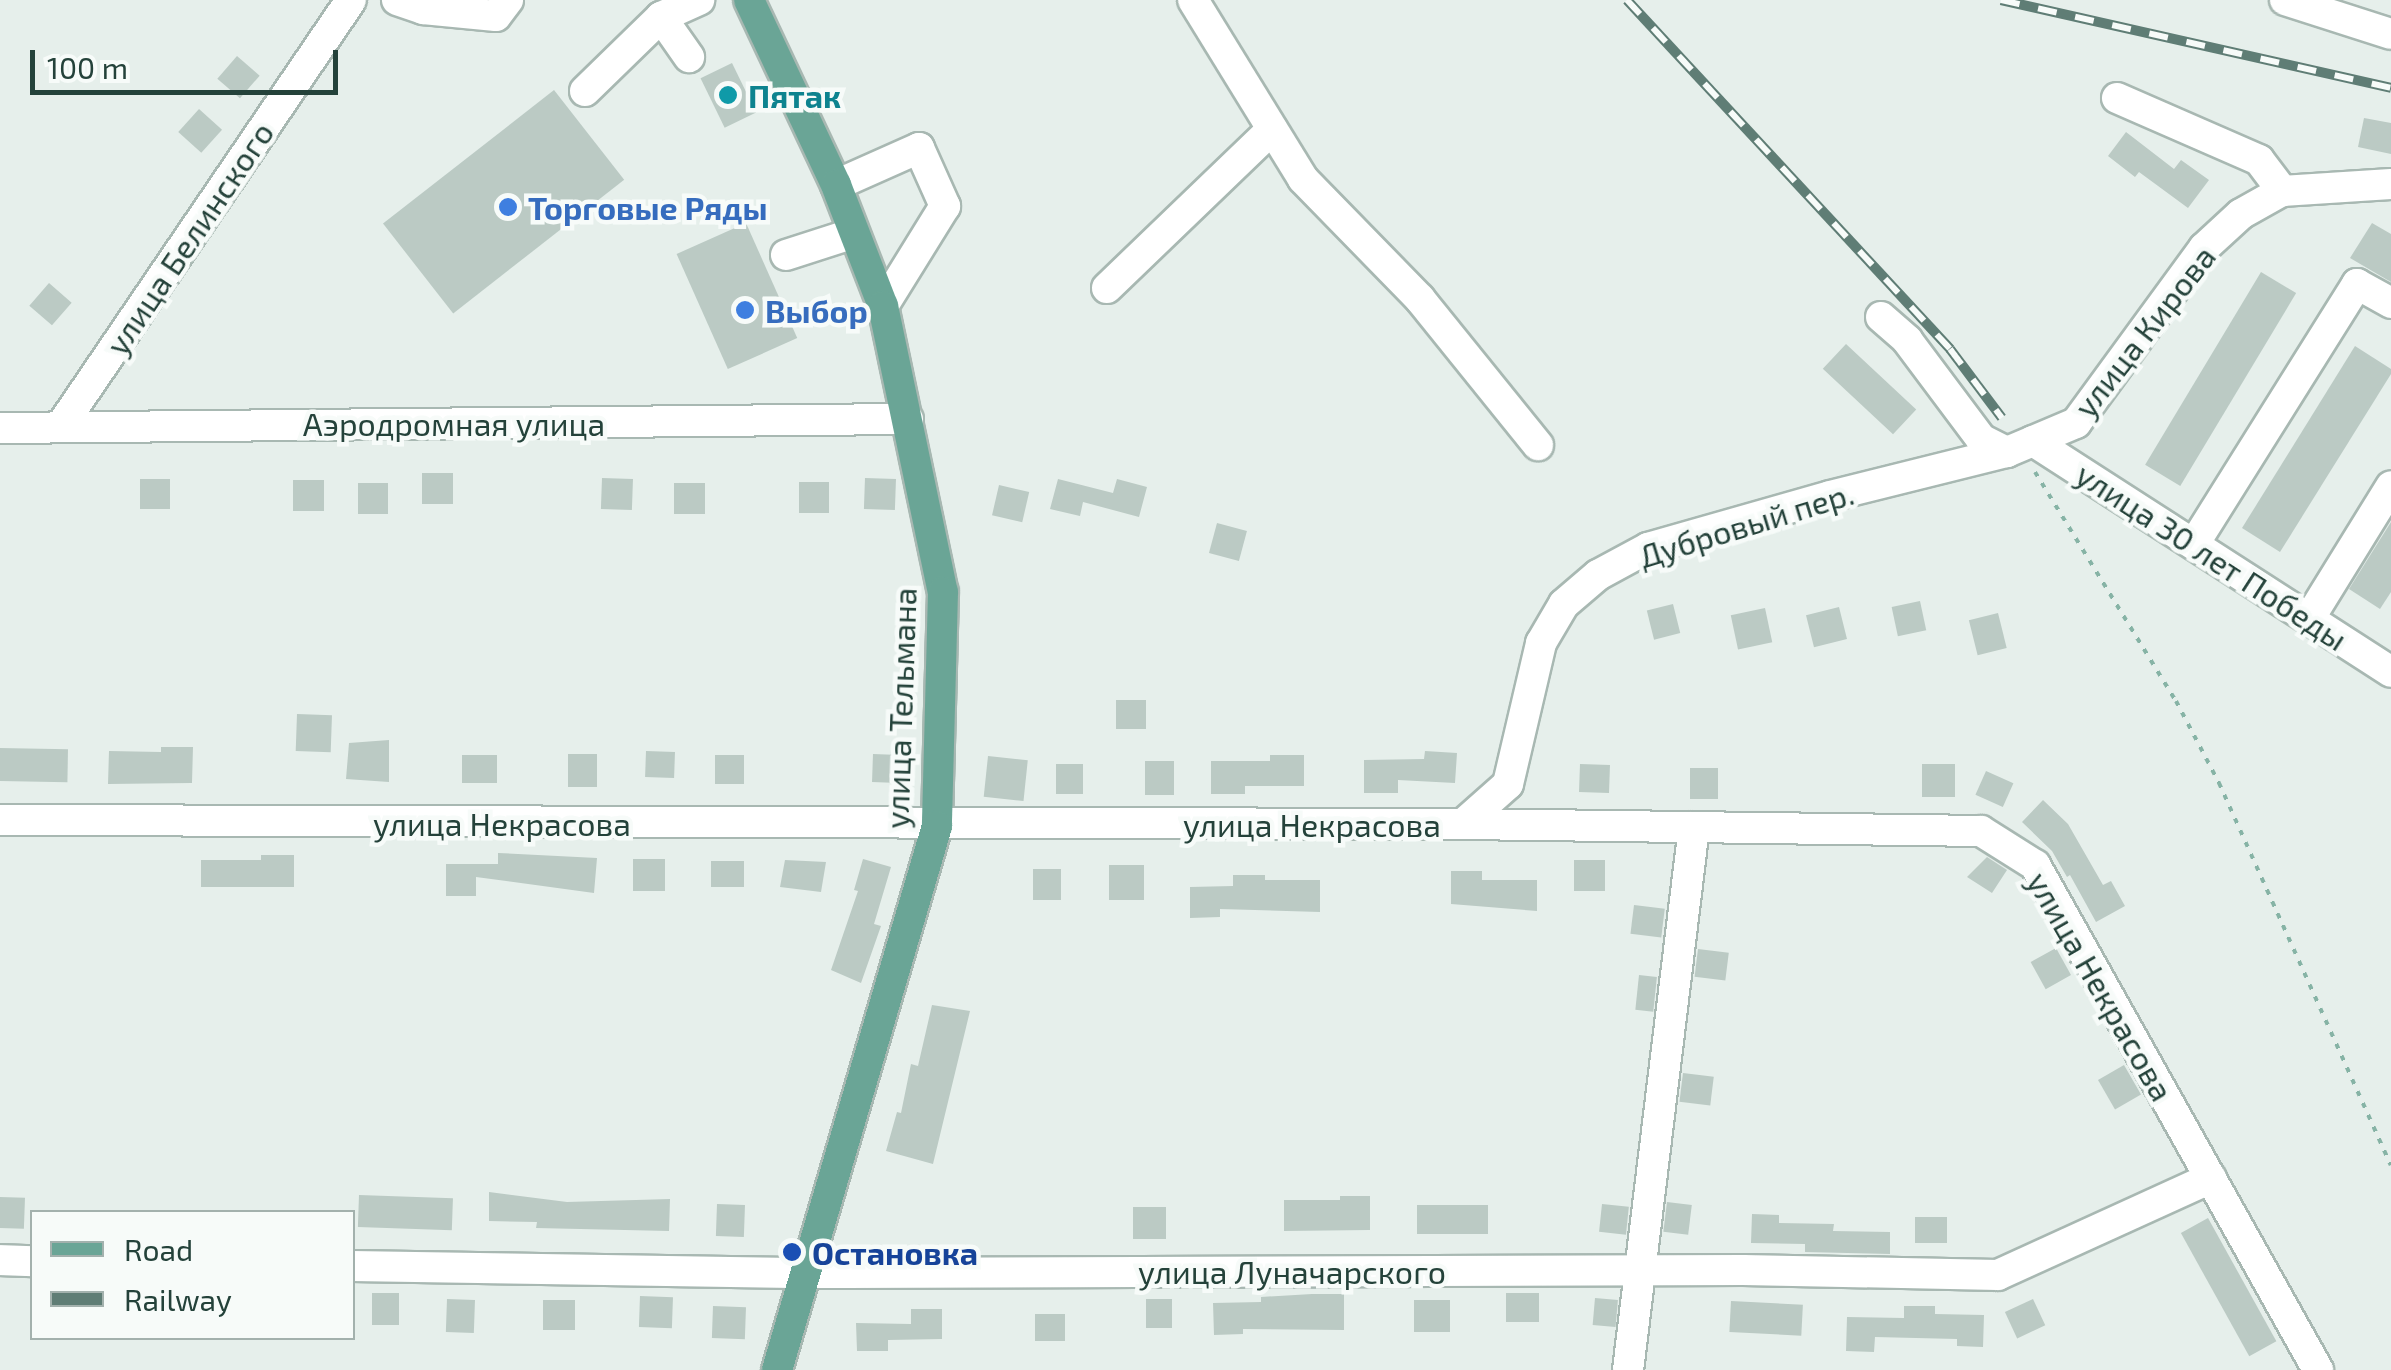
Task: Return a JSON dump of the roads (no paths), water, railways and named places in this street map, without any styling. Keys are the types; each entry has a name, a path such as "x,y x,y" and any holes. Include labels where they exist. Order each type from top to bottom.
{"main road":[{"name":"улица Тельмана","path":"748,0 836,185 883,306 943,592 937,826 809,1273 777,1370"}],"street":[{"name":"улица Белинского","path":"61,426 351,0"},
{"path":"398,0 423,8 496,16 508,0"},
{"path":"585,91 665,10 699,0"},
{"path":"1193,0 1303,179 1420,300 1538,444"},
{"path":"2285,0 2391,34"},
{"path":"665,10 689,57"},
{"path":"2117,98 2258,160 2282,191"},
{"path":"1106,288 1272,129"},
{"path":"836,185 919,148 945,206 883,306"},
{"name":"улица Кирова","path":"2020,447 2076,423 2204,248 2242,214 2282,191 2391,184"},
{"path":"786,255 854,232"},
{"path":"2194,544 2357,284 2391,304"},
{"name":"улица 30 лет Победы","path":"1881,318 1907,340 1981,438 2020,447 2194,544 2391,672"},
{"name":"Аэродромная улица","path":"0,428 908,419"},
{"name":"Дубровый пер.","path":"1464,824 1508,784 1542,643 1564,604 1598,576 1648,548 2020,447"},
{"path":"2310,619 2391,486"},
{"name":"улица Некрасова","path":"0,820 937,826 1464,824 1982,831 2035,865 2318,1370"},
{"path":"1628,1370 1694,827"},
{"name":"улица Луначарского","path":"355,1266 809,1273 1640,1270 1998,1275 2211,1178"},
{"path":"0,1260 30,1261"}],"railway":[{"path":"1627,0 1950,349 2002,418"},
{"path":"2001,0 2391,88"}],"place":[{"name":"Пятак","path":"728,95"},
{"name":"Торговые Ряды","path":"508,207"},
{"name":"Выбор","path":"745,310"},
{"name":"Остановка","path":"792,1252"}]}
